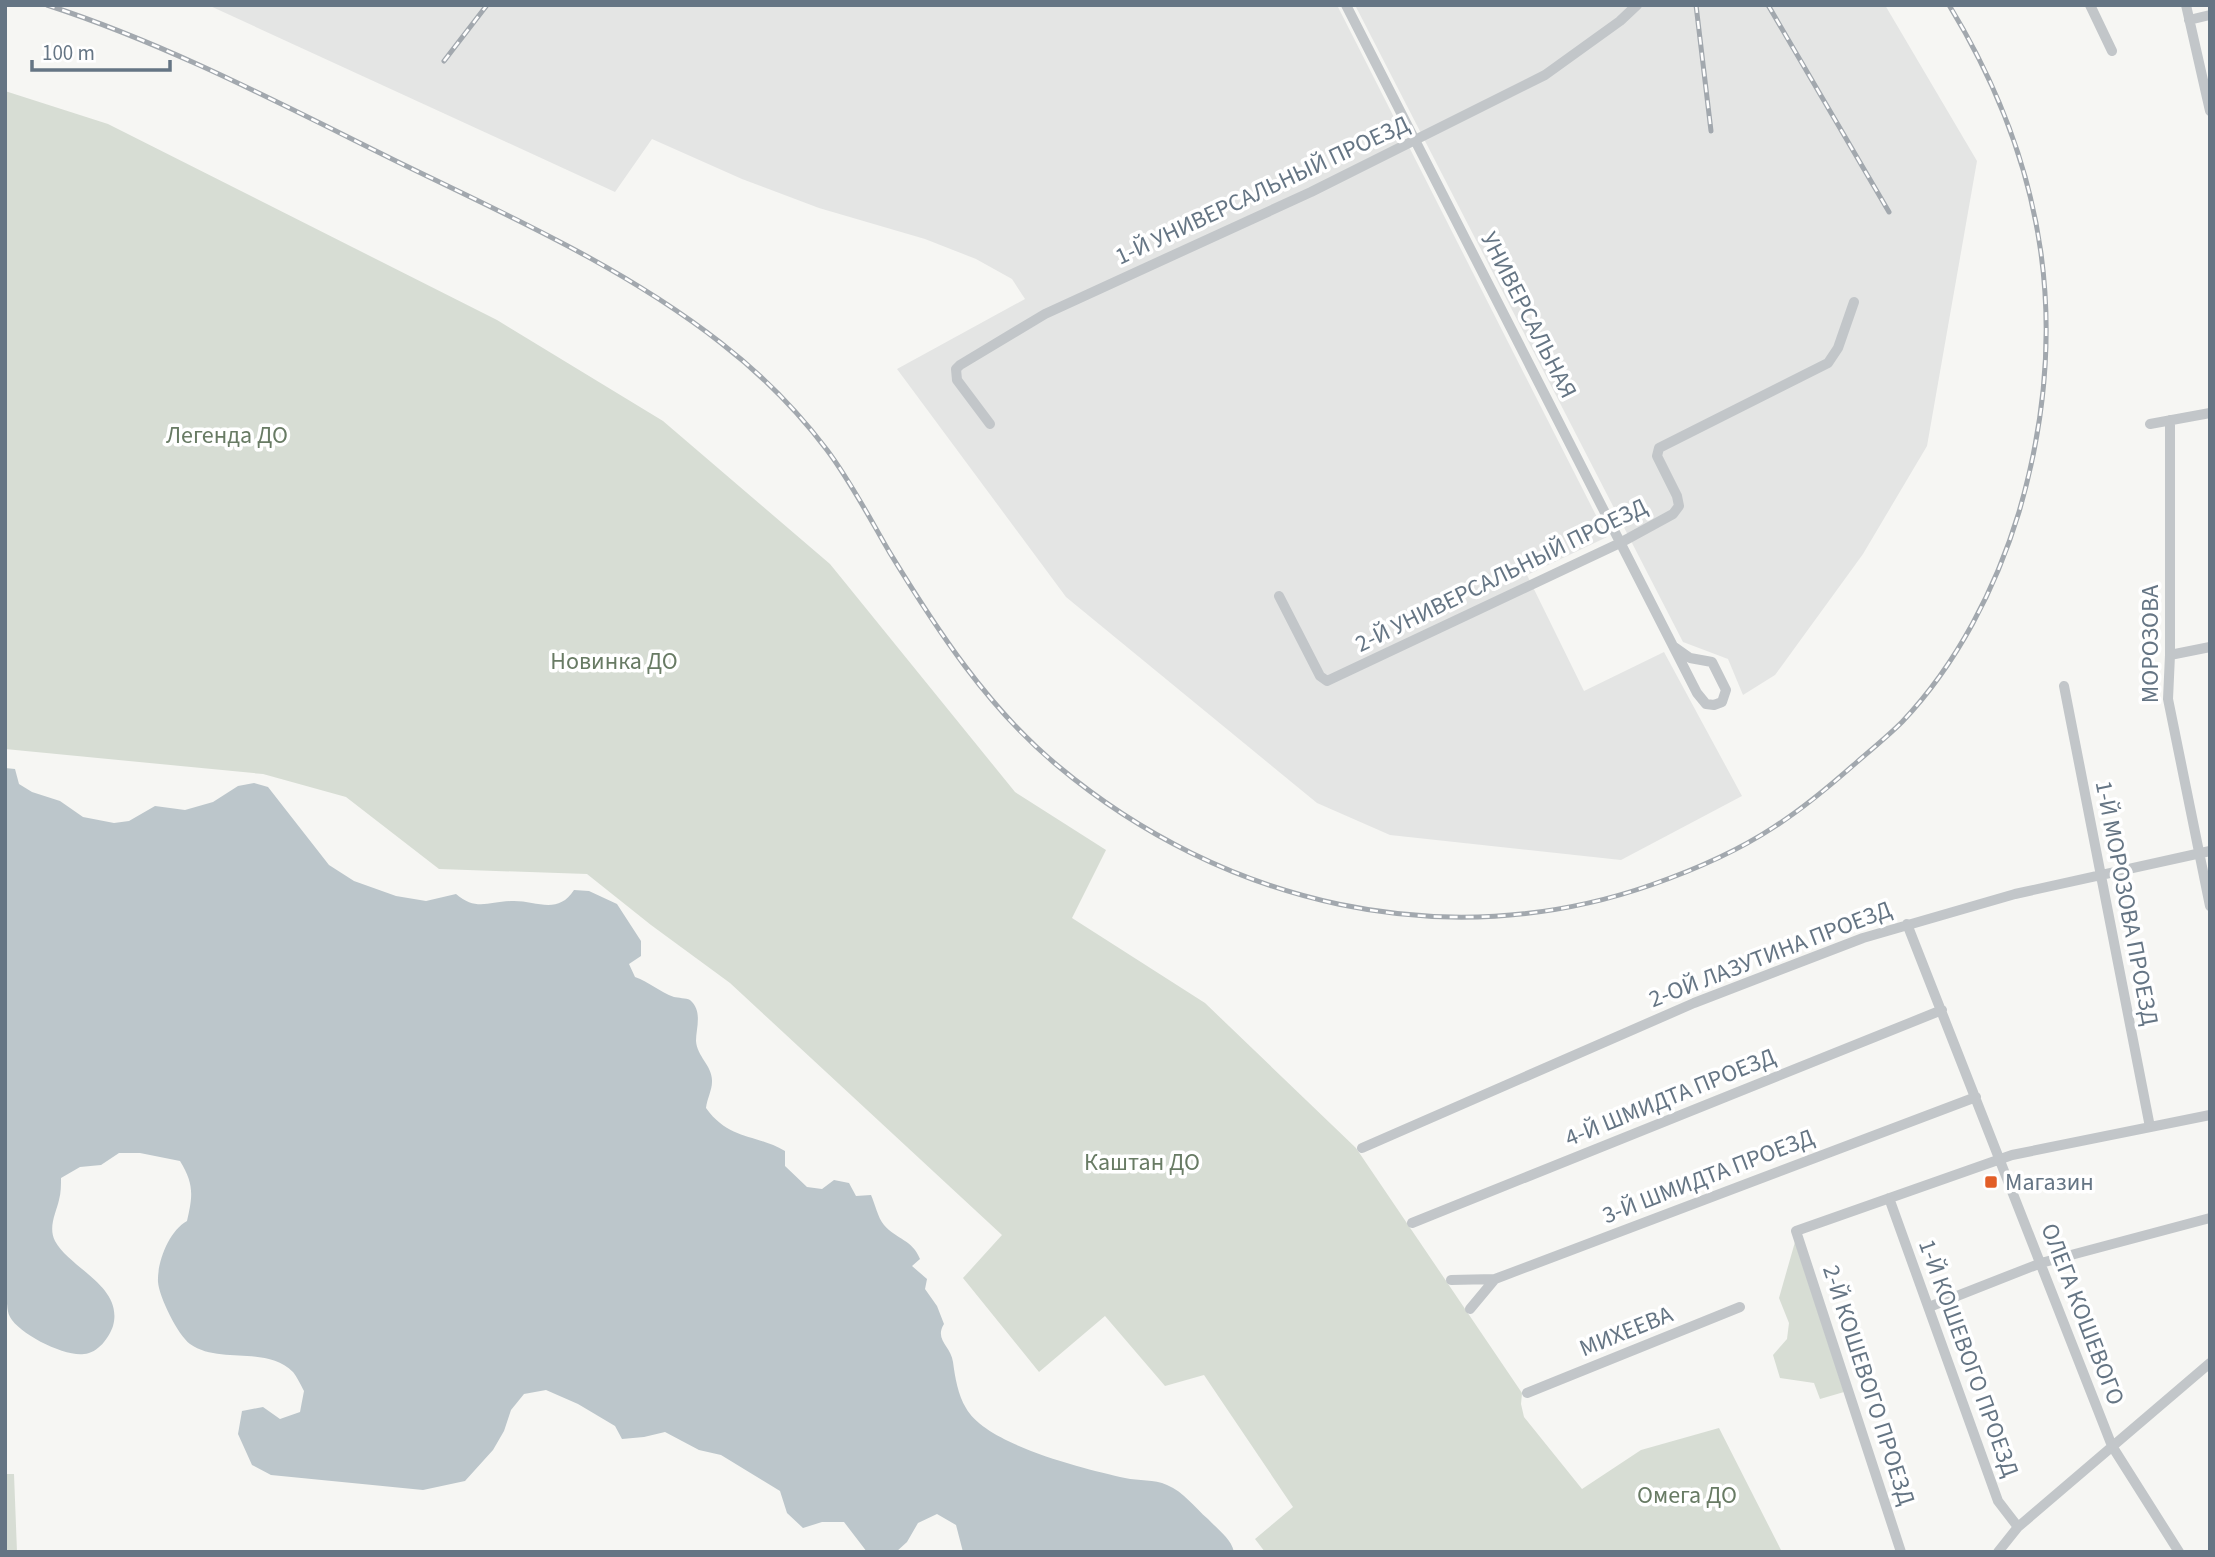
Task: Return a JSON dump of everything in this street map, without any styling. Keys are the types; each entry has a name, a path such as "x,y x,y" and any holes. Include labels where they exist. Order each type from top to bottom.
{"street":[{"name":"УНИВЕРСАЛЬНАЯ","path":"1346,5 1620,543 1673,646 1703,703 1714,705 1722,702 1726,690 1715,666 1707,661 1690,658 1673,646"},
{"name":"1-Й УНИВЕРСАЛЬНЫЙ ПРОЕЗД","path":"990,424 957,380 956,369 960,365 1045,314 1416,142 1545,75 1620,21 1637,5"},
{"path":"2090,5 2112,51"},
{"path":"2186,5 2210,111"},
{"path":"2189,20 2210,15"},
{"name":"2-Й УНИВЕРСАЛЬНЫЙ ПРОЕЗД","path":"1279,596 1320,676 1332,680 1620,543 1673,514 1679,506 1677,496 1657,456 1660,448 1828,363 1838,348 1854,302"},
{"path":"2150,424 2210,413"},
{"name":"МОРОЗОВА","path":"2170,420 2168,699 2205,853 2210,906"},
{"path":"2170,655 2210,647"},
{"name":"1-Й МОРОЗОВА ПРОЕЗД","path":"2064,686 2150,1127"},
{"name":"2-ОЙ ЛАЗУТИНА ПРОЕЗД","path":"1362,1148 1694,1003 1863,938 2015,894 2205,853"},
{"name":"ОЛЕГА КОШЕВОГО","path":"1907,925 2112,1446 2179,1552"},
{"name":"4-Й ШМИДТА ПРОЕЗД","path":"1412,1223 1942,1010"},
{"name":"3-Й ШМИДТА ПРОЕЗД","path":"1451,1280 1495,1279 1976,1097"},
{"path":"1889,1198 2000,1159 2210,1115"},
{"name":"2-Й КОШЕВОГО ПРОЕЗД","path":"1889,1198 1796,1231 1901,1552"},
{"name":"1-Й КОШЕВОГО ПРОЕЗД","path":"1889,1198 1998,1501 2018,1527"},
{"path":"1929,1307 2041,1263 2210,1218"},
{"path":"1470,1309 1495,1279"},
{"name":"МИХЕЕВА","path":"1527,1393 1740,1307"},
{"path":"1998,1552 2018,1527 2210,1363"}],"shaded area":[{"path":"208,5 1337,5 1607,537 1527,575 1584,691 1664,652 1742,796 1621,860 1390,835 1317,803 1066,597 897,369 1025,299 1012,279 976,259 925,239 819,208 742,179 652,139 615,192"},
{"path":"1355,5 1885,5 1977,161 1927,446 1863,554 1775,675 1743,695 1728,659 1683,642"},
{"path":"5,768 15,769 19,784 32,792 60,801 83,817 114,823 129,821 155,806 185,810 213,802 238,786 254,783 268,787 329,865 354,881 396,896 426,901 456,894 470,903 477,904 514,901 547,905 561,902 574,890 589,891 617,904 641,941 641,956 629,964 635,977 669,995 690,1000 694,1004 698,1020 697,1047 712,1076 706,1108 715,1119 733,1131 785,1151 785,1166 807,1187 822,1189 834,1180 849,1183 856,1196 871,1195 884,1225 917,1253 920,1259 912,1266 927,1279 925,1289 937,1306 944,1324 941,1330 942,1339 952,1356 961,1397 977,1421 994,1433 1038,1454 1125,1478 1162,1483 1173,1488 1223,1534 1234,1552 963,1552 956,1525 937,1514 918,1523 907,1542 896,1552 867,1552 844,1522 822,1522 803,1528 787,1513 780,1491 721,1455 699,1450 665,1432 622,1439 615,1426 578,1404 546,1390 524,1394 511,1410 504,1431 493,1450 465,1481 423,1490 271,1475 252,1465 238,1434 242,1411 263,1407 280,1419 300,1412 304,1391 293,1372 282,1364 270,1359 202,1350 190,1344 180,1333 162,1297 158,1274 170,1239 187,1221 190,1183 180,1161 140,1153 119,1153 101,1165 80,1167 61,1178 60,1197 53,1220 53,1236 62,1251 103,1289 111,1300 114,1312 109,1335 98,1348 84,1354 66,1352 32,1337 10,1317 5,1291"}],"green space":[{"path":"5,91 108,124 497,320 663,421 830,564 1015,792 1106,850 1072,918 1205,1003 1356,1148 1522,1393 1524,1417 1582,1489 1641,1450 1719,1428 1782,1552 1265,1552 1255,1539 1293,1507 1204,1375 1165,1386 1105,1316 1039,1372 963,1278 1002,1235 730,983 587,874 439,869 346,797 263,774 5,749"},
{"path":"1795,1242 1844,1392 1820,1399 1814,1383 1780,1378 1773,1355 1787,1339 1789,1323 1779,1298"},
{"path":"5,1474 14,1474 17,1552 5,1552"}],"railway":[{"path":"47,5 179,56 561,242 643,289 721,343 777,393 827,450 926,611 986,693 1058,766 1122,814 1191,853 1264,883 1339,904 1416,915 1495,916 1573,906 1651,885 1714,860 1774,827 1827,788 1902,722 1957,650 1986,597 2010,540 2035,445 2044,379 2046,314 2041,251 2028,188 2009,127 1982,66 1949,5"},
{"path":"444,61 487,5"},
{"path":"1696,5 1711,131"},
{"path":"1768,5 1889,212"}],"place":[{"name":"Магазин","path":"1991,1182"}],"park label":[{"name":"Легенда ДО","path":"227,435"},
{"name":"Новинка ДО","path":"614,661"},
{"name":"Каштан ДО","path":"1142,1162"},
{"name":"Омега ДО","path":"1687,1495"}]}
